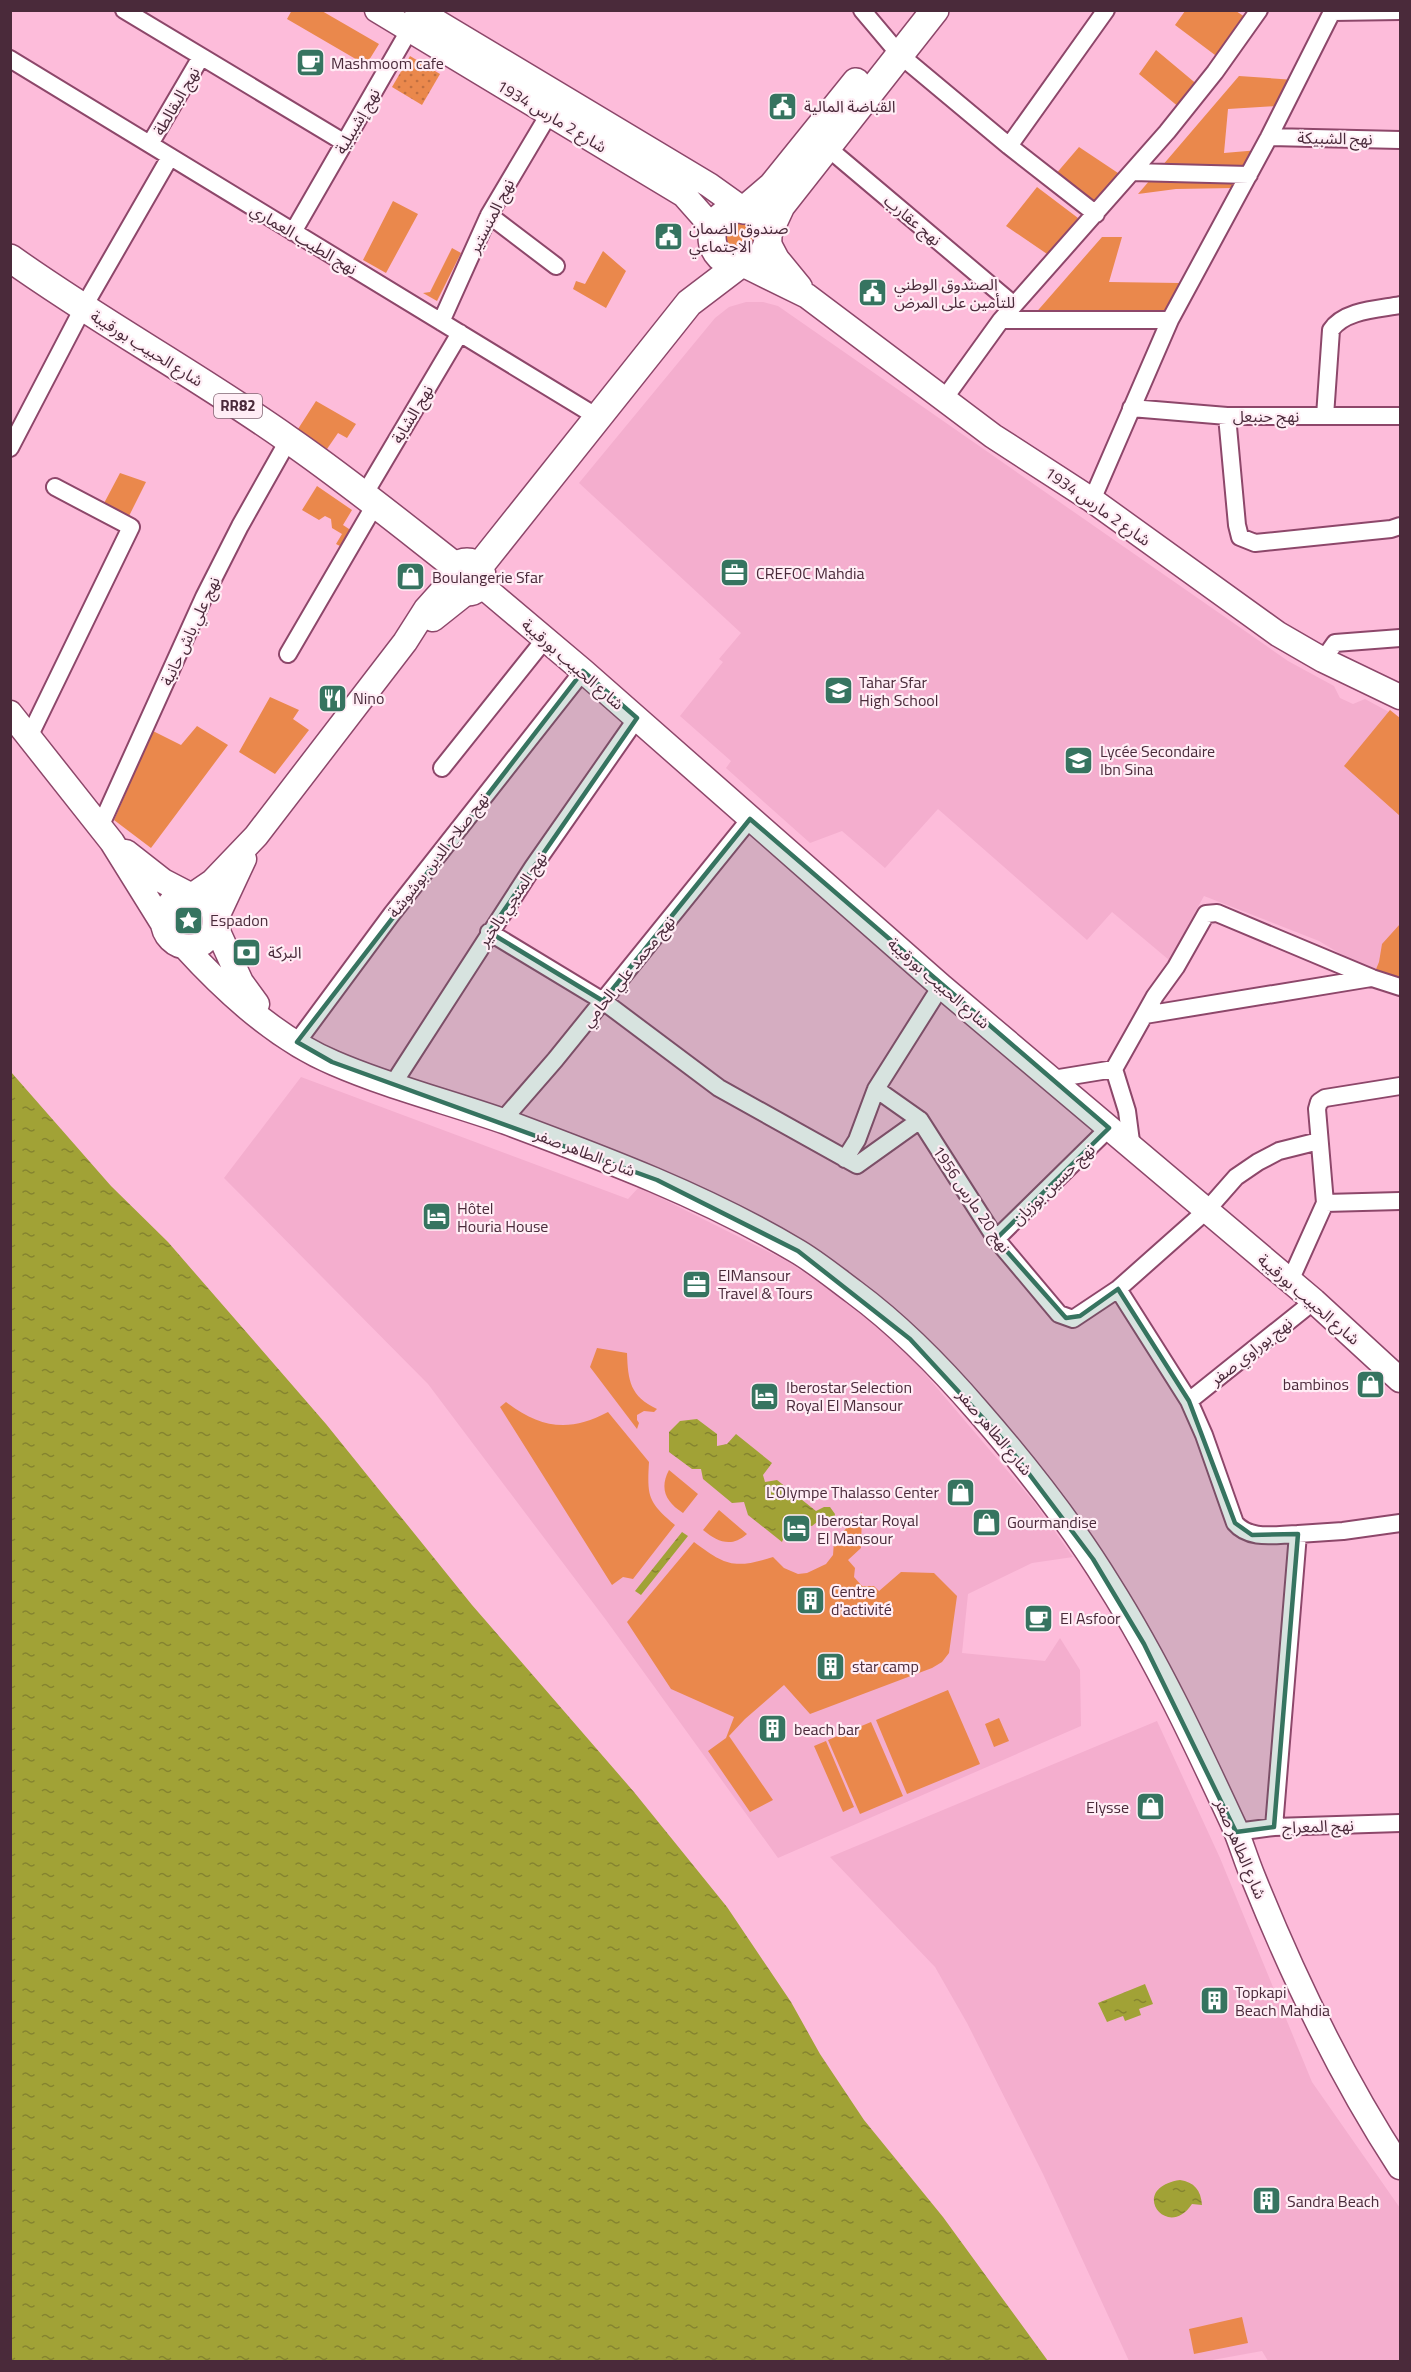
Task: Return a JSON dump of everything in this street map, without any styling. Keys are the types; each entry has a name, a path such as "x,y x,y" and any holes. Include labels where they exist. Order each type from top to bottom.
{"main road":[{"name":"شارع 2 مارس 1934","path":"376,10 417,16 709,185 744,210"},
{"path":"894,49 913,10"},
{"path":"163,924 165,909 170,903 182,896 191,895 212,882 256,836 405,642 466,578 599,418 689,303 742,265 760,257 781,206 820,141 894,49 935,10"},
{"name":"شارع 2 مارس 1934","path":"417,16 549,114 684,195 707,221 713,240"},
{"path":"689,303 713,240 714,226 726,213 744,210 820,141"},
{"path":"744,210 760,218 765,225 768,238"},
{"name":"شارع 2 مارس 1934","path":"768,238 777,259 807,296"},
{"path":"713,240 723,259 742,265"},
{"name":"شارع الحبيب بورقيبة","path":"10,258 83,308 289,439 370,499 545,639 940,986 1314,1301 1401,1380"},
{"name":"شارع 2 مارس 1934","path":"742,265 807,296 993,436 1092,500 1278,634 1323,660 1401,697"},
{"path":"10,713 106,834 163,924 168,937 179,945 192,947 210,937 256,836"},
{"path":"106,834 163,881 206,902 214,914 215,923"},
{"name":"شارع الطاهر صفر","path":"215,923 241,982 272,1026"},
{"name":"شارع الطاهر صفر","path":"185,947 228,990 272,1026 332,1062 502,1121 657,1180 798,1251 860,1296 909,1339 953,1383 1005,1442 1069,1524 1093,1559 1155,1664 1236,1832 1252,1876 1303,1989 1358,2096 1401,2168"}],"street":[{"path":"124,10 345,143"},
{"path":"861,10 894,49 1009,146 1096,214"},
{"path":"1009,146 1106,10"},
{"path":"944,399 1001,320 1096,214 1209,80 1259,10"},
{"path":"1092,500 1170,320 1249,175 1333,11 1401,10"},
{"name":"نهج إشبيلية","path":"293,232 417,16"},
{"name":"نهج البقالطة","path":"150,144 201,57"},
{"name":"نهج الطيب العماري","path":"10,59 599,418"},
{"name":"نهج المنستير","path":"441,322 489,215 549,114"},
{"name":"نهج الشبيكة","path":"1269,137 1401,140"},
{"name":"نهج عقارب","path":"820,141 1014,305"},
{"path":"10,448 83,308 170,157"},
{"path":"1132,172 1249,175"},
{"path":"489,215 556,266"},
{"path":"1325,416 1331,330 1335,324 1358,314 1401,305"},
{"path":"1001,320 1170,320"},
{"name":"نهج الشابة","path":"288,654 460,333"},
{"name":"نهج حنبعل","path":"1131,408 1227,416 1401,416"},
{"path":"1227,416 1240,537 1255,543 1391,529 1401,526"},
{"name":"نهج علي باش حانبة","path":"106,834 204,597 240,526 289,439"},
{"path":"29,737 131,527 55,487"},
{"path":"1323,660 1335,643 1401,638"},
{"path":"442,768 545,639"},
{"name":"نهج صلاح الدين بوشوشة","path":"297,1042 391,915 583,671"},
{"name":"نهج المنجي بالخير","path":"393,1084 489,932 637,718"},
{"name":"نهج محمد علي الحامي","path":"502,1121 603,1001 750,819"},
{"path":"1132,1149 1128,1111 1114,1070 1155,996 1176,967 1203,917 1209,913 1217,913 1372,978 1401,987"},
{"path":"489,932 603,1001 718,1088 851,1162"},
{"path":"1145,1016 1372,978"},
{"path":"851,1162 876,1089 940,986"},
{"path":"1053,1079 1114,1070"},
{"path":"1290,1281 1325,1203 1317,1109 1319,1102 1325,1098 1401,1086"},
{"name":"نهج 20 مارس 1956","path":"876,1089 920,1120 996,1239 1059,1314 1073,1319 1080,1317 1118,1289 1207,1210 1236,1177 1279,1151 1319,1141"},
{"path":"851,1162 920,1120"},
{"name":"نهج حسين بوزيان","path":"996,1239 1109,1128"},
{"path":"1325,1203 1401,1201"},
{"path":"1118,1289 1189,1401 1204,1435 1235,1523 1242,1530 1252,1534 1298,1534 1343,1531 1401,1522"},
{"name":"نهج بوراوي صفر","path":"1189,1401 1314,1301"},
{"path":"1274,1827 1298,1534"},
{"name":"نهج المعراج","path":"1236,1832 1274,1827 1401,1823"},
{"path":"1312,1826 1401,1835"}],"highlighted area":[{"path":"583,671 637,718 489,932 603,1001 750,819 1109,1128 996,1239 1066,1318 1080,1316 1118,1289 1189,1401 1235,1523 1252,1535 1298,1534 1274,1827 1236,1832 1144,1644 1093,1559 1005,1442 910,1339 798,1251 657,1180 332,1062 297,1042"}],"shaded area":[{"path":"292,10 322,11 379,44 366,65 287,19"},
{"path":"1185,11 1236,11 1251,21 1219,58 1175,25"},
{"path":"1156,50 1199,86 1180,108 1139,74"},
{"path":"410,56 440,74 422,105 392,87"},
{"path":"1239,76 1295,80 1276,106 1228,109 1224,153 1259,150 1234,188 1176,189 1138,194"},
{"path":"1079,147 1124,177 1100,205 1055,175"},
{"path":"1037,187 1078,218 1050,256 1006,226"},
{"path":"393,201 418,214 386,273 363,260"},
{"path":"739,222 749,227 754,237 749,247 739,252 729,247 724,237 729,227"},
{"path":"1102,237 1122,237 1109,282 1180,283 1163,319 1033,316"},
{"path":"452,248 461,253 437,301 423,293 430,292"},
{"path":"603,251 626,271 606,308 573,289 576,281 585,284"},
{"path":"746,302 763,302 778,306 1288,661 1334,686 1340,698 1353,704 1365,699 1400,718 1400,983 1374,974 1319,941 1204,896 1169,960 1112,912 1087,940 938,809 885,868 842,831 810,843 726,768 731,761 680,716 723,662 719,659 741,633 579,483 715,318 729,307"},
{"path":"316,401 356,424 347,438 338,433 327,449 298,429"},
{"path":"120,473 146,482 127,520 102,507"},
{"path":"317,486 352,510 343,525 352,531 342,547 336,544 342,534 332,528 331,519 325,516 319,520 302,510"},
{"path":"270,697 299,710 293,719 309,730 275,774 239,752"},
{"path":"1390,710 1400,718 1400,816 1344,766"},
{"path":"197,726 228,745 151,848 114,820 153,731 181,745"},
{"path":"190,909 198,912 201,920 198,928 190,931 182,928 179,920 182,912"},
{"path":"1400,924 1400,983 1374,974 1382,944"},
{"name":"Iberostar Royal El Mansour","path":"301,1077 628,1199 639,1187 787,1261 857,1308 909,1355 1034,1502 1073,1557 1032,1563 968,1594 962,1653 1045,1661 1060,1638 1080,1670 1081,1726 778,1858 606,1620 428,1384 224,1178"},
{"path":"597,1348 627,1353 632,1387 641,1399 657,1409 654,1412 644,1411 637,1415 639,1423 637,1429 590,1367"},
{"path":"506,1402 531,1417 555,1425 580,1423 608,1412 649,1462 648,1483 651,1498 659,1510 675,1525 633,1579 623,1577 612,1585 500,1407"},
{"path":"669,1470 698,1494 683,1513 668,1500 666,1494 665,1483"},
{"path":"719,1510 747,1534 735,1541 725,1542 703,1530"},
{"path":"862,1512 861,1548 848,1560 855,1568 854,1577 862,1586 874,1586 879,1591 901,1572 934,1573 957,1596 949,1653 942,1662 932,1668 810,1714 784,1685 729,1736 773,1800 750,1812 708,1751 726,1738 734,1717 671,1689 627,1622 694,1542 714,1556 731,1563 749,1563 773,1557 784,1568 798,1574 807,1573 826,1564 833,1555 834,1541"},
{"path":"948,1690 980,1764 907,1794 876,1720"},
{"path":"999,1718 1009,1741 994,1747 985,1724"},
{"path":"1157,1721 1220,1858 1312,2082 1400,2208 1400,2361 1268,2361 1262,2351 1207,2361 1129,2361 1043,2174 967,2023 935,1967 830,1857"},
{"path":"871,1722 903,1796 860,1814 828,1740"},
{"path":"826,1741 854,1807 843,1812 814,1746"},
{"path":"1242,2317 1248,2343 1194,2354 1189,2329"}],"water":[{"path":"11,1072 111,1186 168,1242 326,1424 472,1605 634,1792 727,1907 791,2002 820,2054 864,2120 943,2217 1048,2361 11,2361"},
{"path":"697,1419 717,1434 717,1446 727,1444 736,1434 772,1463 763,1475 765,1482 777,1480 816,1511 830,1507 835,1514 833,1522 828,1525 817,1522 812,1526 802,1525 794,1528 787,1533 782,1542 748,1515 744,1502 732,1503 703,1479 701,1469 692,1469 669,1452 669,1432 680,1421"},
{"path":"682,1532 688,1536 641,1595 635,1591"},
{"path":"1145,1984 1153,2004 1139,2009 1141,2015 1125,2021 1123,2016 1107,2022 1098,2003"},
{"path":"1180,2180 1196,2188 1202,2205 1192,2204 1182,2214 1172,2217 1163,2215 1157,2209 1154,2201 1156,2192 1164,2185"}],"place":[{"name":"Mashmoom cafe","path":"310,63"},
{"name":"القباضة المالية","path":"783,106"},
{"name":"صندوق الضمان الاجتماعي","path":"668,237"},
{"name":"الصندوق الوطني للتأمين على المرض","path":"873,293"},
{"name":"CREFOC Mahdia","path":"735,573"},
{"name":"Boulangerie Sfar","path":"411,577"},
{"name":"Tahar Sfar High School","path":"838,691"},
{"name":"Nino","path":"332,698"},
{"name":"Lycée Secondaire Ibn Sina","path":"1079,760"},
{"name":"Espadon","path":"189,920"},
{"name":"البركة","path":"247,952"},
{"name":"Hôtel Houria House","path":"436,1217"},
{"name":"ElMansour Travel & Tours","path":"697,1284"},
{"name":"bambinos","path":"1370,1384"},
{"name":"Iberostar Selection Royal El Mansour","path":"765,1396"},
{"name":"L'Olympe Thalasso Center","path":"960,1492"},
{"name":"Gourmandise","path":"986,1522"},
{"name":"Iberostar Royal El Mansour","path":"796,1529"},
{"name":"Centre d'activité","path":"810,1600"},
{"name":"El Asfoor","path":"1039,1618"},
{"name":"star camp","path":"831,1666"},
{"name":"beach bar","path":"773,1729"},
{"name":"Elysse","path":"1150,1807"},
{"name":"Topkapi Beach Mahdia","path":"1214,2001"},
{"name":"Sandra Beach","path":"1266,2201"}]}
